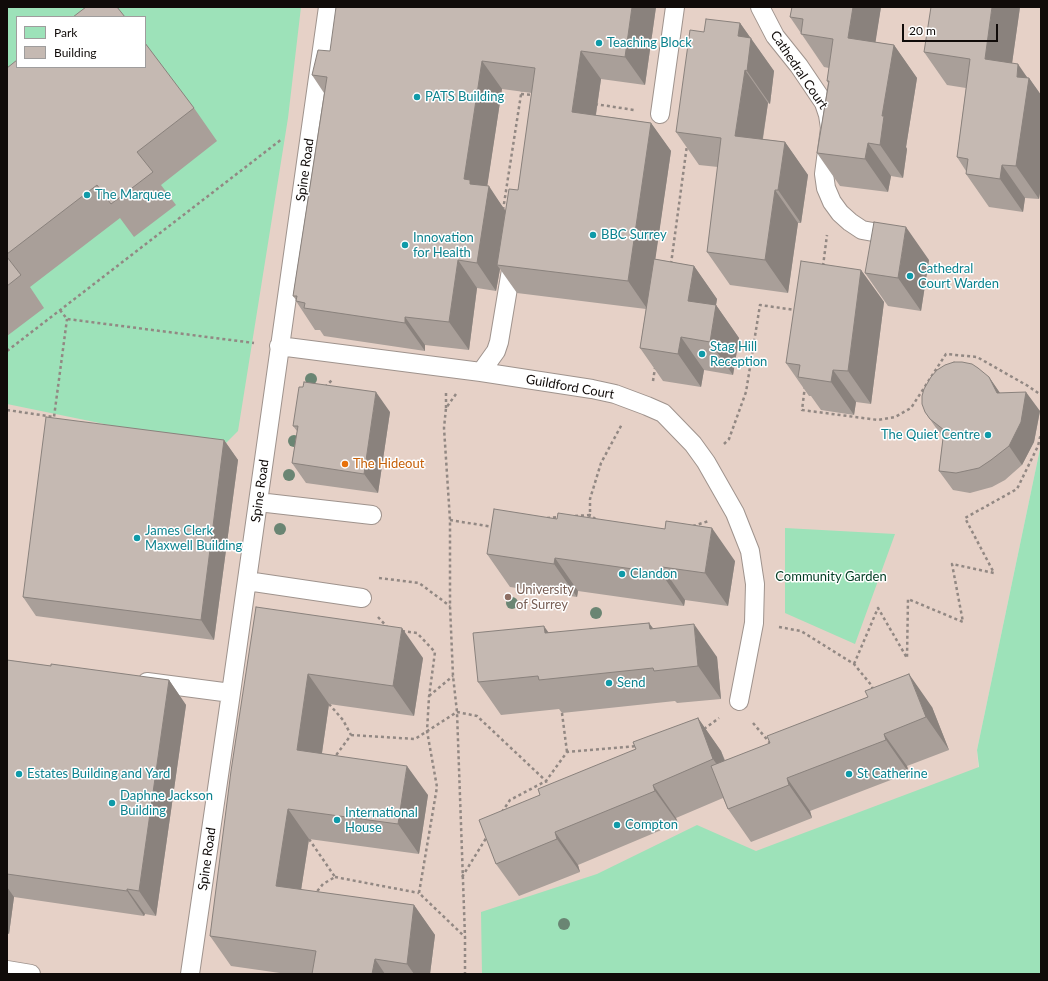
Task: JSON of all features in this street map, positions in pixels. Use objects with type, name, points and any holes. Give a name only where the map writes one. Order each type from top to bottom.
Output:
[{"type":"lane","name":"Spine Road","points":[[190,974],[328,7]]},
{"type":"lane","points":[[660,114],[675,7]]},
{"type":"lane","name":"Cathedral Court","points":[[760,7],[776,36],[799,66],[824,103],[830,128],[824,174],[826,188],[832,202],[840,213],[862,230],[896,236]]},
{"type":"lane","points":[[476,372],[492,358],[499,342],[514,246]]},
{"type":"lane","name":"Guildford Court","points":[[280,346],[592,389],[615,394],[663,413],[693,444],[706,462],[735,513],[750,551],[755,584],[754,623],[739,701]]},
{"type":"lane","points":[[258,502],[372,515]]},
{"type":"lane","points":[[247,581],[362,598]]},
{"type":"lane","points":[[129,679],[231,693]]},
{"type":"lane","points":[[7,970],[30,974]]},
{"type":"path","points":[[503,212],[522,86]]},
{"type":"path","points":[[521,94],[537,96]]},
{"type":"path","points":[[591,103],[660,114]]},
{"type":"path","points":[[7,351],[283,139]]},
{"type":"path","points":[[671,268],[688,139]]},
{"type":"path","points":[[822,268],[832,202]]},
{"type":"path","points":[[706,462],[729,439],[746,392],[760,305],[802,311]]},
{"type":"path","points":[[60,310],[67,319],[259,343]]},
{"type":"path","points":[[7,410],[54,416],[67,319]]},
{"type":"path","points":[[806,380],[802,410],[878,420],[895,417],[911,408],[946,354],[977,357],[1041,395]]},
{"type":"path","points":[[586,521],[590,515],[590,499],[601,463],[623,422],[636,402],[653,383],[656,368]]},
{"type":"path","points":[[465,974],[457,712],[453,676],[450,606],[450,520],[444,428],[446,408],[476,372]]},
{"type":"path","points":[[324,388],[335,377]]},
{"type":"path","points":[[854,664],[878,608],[907,658],[908,599],[963,622],[952,564],[994,573],[965,518],[1017,489],[1038,446],[1041,432]]},
{"type":"path","points":[[689,527],[735,513]]},
{"type":"path","points":[[574,516],[590,515],[601,523]]},
{"type":"path","points":[[542,518],[566,517]]},
{"type":"path","points":[[450,520],[492,528],[499,526]]},
{"type":"path","points":[[362,598],[388,629]]},
{"type":"path","points":[[754,623],[801,631],[854,664],[872,686],[874,692]]},
{"type":"path","points":[[396,630],[417,633],[435,652],[429,697],[427,732],[437,787],[419,893]]},
{"type":"path","points":[[429,697],[453,676]]},
{"type":"path","points":[[701,731],[715,723],[732,703],[739,701],[741,709],[773,746]]},
{"type":"path","points":[[329,704],[343,720],[350,735]]},
{"type":"path","points":[[350,735],[415,739],[457,712],[477,716],[546,780],[547,788]]},
{"type":"path","points":[[502,813],[510,800],[546,780],[568,752],[562,712]]},
{"type":"path","points":[[332,761],[350,735]]},
{"type":"path","points":[[568,752],[643,746]]},
{"type":"path","points":[[462,877],[490,832]]},
{"type":"path","points":[[309,839],[335,877]]},
{"type":"path","points":[[314,895],[323,884],[335,877],[419,893],[465,937]]},
{"type":"shaded area","name":"University of Surrey","points":[[7,7],[1041,7],[1041,444],[977,750],[990,904],[977,974],[7,974]]},
{"type":"green space","points":[[7,7],[301,7],[288,118],[238,431],[221,448],[7,404]]},
{"type":"green space","points":[[1041,444],[1041,974],[482,974],[481,912],[597,874],[697,825],[756,851],[979,767],[977,750]]},
{"type":"green space","name":"Community Garden","points":[[785,528],[895,534],[855,644],[785,613]]},
{"type":"building","points":[[86,7],[117,7],[124,16],[74,16]]},
{"type":"building","points":[[336,7],[632,7],[625,57],[581,51],[572,112],[651,123],[628,281],[497,265],[509,189],[518,190],[535,68],[482,61],[464,179],[470,180],[470,184],[489,186],[477,263],[458,260],[449,322],[405,317],[405,323],[304,308],[305,303],[296,301],[297,296],[293,296],[327,77],[312,75],[318,50],[330,51]]},
{"type":"building","points":[[792,7],[853,7],[848,38],[894,45],[882,116],[884,116],[880,145],[868,143],[865,159],[817,153],[829,81],[827,81],[833,39],[801,34],[803,19],[790,17]]},
{"type":"building","points":[[931,7],[992,7],[985,59],[1018,64],[1017,77],[1029,78],[1016,166],[1002,165],[1000,179],[966,174],[968,159],[957,157],[970,59],[924,52]]},
{"type":"building","points":[[706,19],[740,23],[738,36],[751,38],[747,71],[745,70],[735,136],[785,142],[778,190],[775,190],[765,260],[707,252],[721,138],[676,132],[690,30],[704,32]]},
{"type":"building","name":"The Marquee","points":[[146,44],[194,108],[137,152],[153,172],[111,204],[97,185],[7,254],[7,68],[16,61],[16,68],[146,68]]},
{"type":"building","points":[[874,222],[906,227],[898,278],[865,273]]},
{"type":"building","points":[[7,257],[21,275],[7,286]]},
{"type":"building","points":[[654,259],[694,266],[688,301],[716,305],[710,342],[681,337],[678,354],[640,348]]},
{"type":"building","points":[[801,261],[861,270],[848,371],[833,370],[831,382],[798,377],[800,365],[786,363]]},
{"type":"building","name":"The Quiet Centre","points":[[954,362],[972,364],[978,368],[989,377],[997,393],[1026,392],[1021,422],[1009,446],[979,468],[956,473],[939,471],[944,430],[930,419],[922,404],[924,389],[931,377],[937,370]]},
{"type":"building","name":"The Hideout","points":[[304,382],[376,392],[364,474],[292,463],[298,426],[293,426],[299,387],[303,387]]},
{"type":"building","name":"James Clerk Maxwell Building","points":[[46,417],[224,440],[201,620],[23,597]]},
{"type":"building","points":[[494,509],[557,519],[558,513],[665,529],[666,521],[712,528],[705,573],[662,567],[661,573],[555,558],[554,564],[487,554]]},
{"type":"building","points":[[256,607],[402,628],[393,686],[308,674],[297,750],[407,766],[398,824],[288,809],[276,886],[414,905],[407,964],[375,959],[372,974],[312,974],[316,951],[210,936],[231,771]]},
{"type":"building","points":[[649,623],[650,629],[694,624],[698,666],[654,671],[653,668],[539,680],[538,676],[478,682],[473,633],[544,626],[545,633]]},
{"type":"building","points":[[7,660],[51,666],[51,664],[169,680],[139,891],[127,889],[127,891],[7,874]]},
{"type":"building","points":[[909,674],[926,717],[884,734],[886,740],[787,778],[789,785],[728,809],[711,766],[770,743],[767,736],[868,697],[865,691]]},
{"type":"building","points":[[698,718],[713,759],[653,785],[655,791],[555,832],[557,839],[496,864],[479,820],[540,795],[538,789],[636,749],[633,742]]},
{"type":"place","name":"Teaching Block","points":[[599,43]]},
{"type":"place","name":"PATS Building","points":[[417,97]]},
{"type":"place","name":"The Marquee","points":[[87,195]]},
{"type":"place","name":"BBC Surrey","points":[[593,235]]},
{"type":"place","name":"Innovation for Health","points":[[405,245]]},
{"type":"place","name":"Cathedral Court Warden","points":[[910,276]]},
{"type":"place","name":"Stag Hill Reception","points":[[702,354]]},
{"type":"place","name":"The Quiet Centre","points":[[988,435]]},
{"type":"place","name":"The Hideout","points":[[345,464]]},
{"type":"place","name":"James Clerk Maxwell Building","points":[[137,538]]},
{"type":"place","name":"Clandon","points":[[622,574]]},
{"type":"place","name":"University of Surrey","points":[[508,597]]},
{"type":"place","name":"Send","points":[[609,683]]},
{"type":"place","name":"Estates Building and Yard","points":[[19,774]]},
{"type":"place","name":"St Catherine","points":[[849,774]]},
{"type":"place","name":"Daphne Jackson Building","points":[[112,803]]},
{"type":"place","name":"International House","points":[[337,820]]},
{"type":"place","name":"Compton","points":[[617,825]]}]
